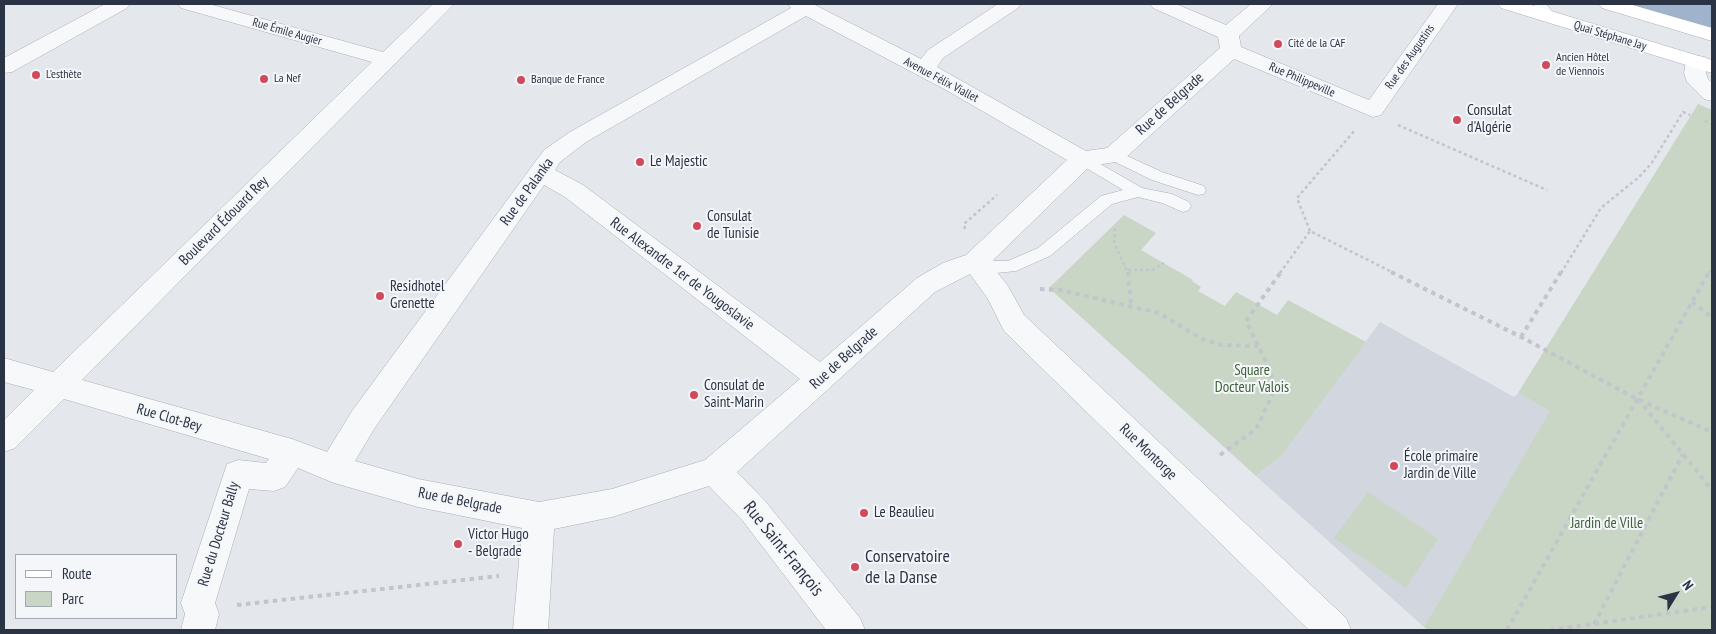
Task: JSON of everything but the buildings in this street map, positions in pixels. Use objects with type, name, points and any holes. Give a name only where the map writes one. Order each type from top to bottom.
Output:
[{"type":"main road","name":"Quai Stéphane Jay","points":[[1508,4],[1545,11],[1705,64]]},
{"type":"main road","points":[[1609,4],[1712,35]]},
{"type":"street","points":[[4,67],[120,4]]},
{"type":"street","name":"Rue Émile Augier","points":[[188,4],[387,60]]},
{"type":"street","name":"Boulevard Édouard Rey","points":[[4,439],[444,4]]},
{"type":"street","points":[[924,70],[936,54],[1011,4]]},
{"type":"street","name":"Rue Philippeville","points":[[1160,4],[1367,116]]},
{"type":"street","name":"Rue de Belgrade","points":[[1114,155],[1229,42],[1263,4]]},
{"type":"street","name":"Rue des Augustins","points":[[1367,116],[1448,4]]},
{"type":"street","name":"Avenue Félix Viallet","points":[[802,6],[924,70],[1083,159]]},
{"type":"street","name":"Rue de Palanka","points":[[334,469],[363,420],[542,173],[552,156],[578,137],[802,6]]},
{"type":"street","points":[[1705,64],[1695,73],[1698,82],[1712,94]]},
{"type":"street","points":[[1083,159],[1114,155]]},
{"type":"street","name":"Rue de Belgrade","points":[[334,469],[418,493],[539,517],[612,502],[715,471],[926,284],[952,270],[975,262],[1083,159]]},
{"type":"street","name":"Rue Alexandre 1er de Yougoslavie","points":[[542,173],[574,191],[820,378]]},
{"type":"street","name":"Rue Montorge","points":[[975,262],[998,293],[1014,323],[1334,630]]},
{"type":"street","name":"Rue Clot-Bey","points":[[4,370],[59,384],[123,405],[292,452],[334,469]]},
{"type":"street","name":"Rue du Docteur Bally","points":[[200,622],[198,603],[238,474],[274,477],[292,452]]},
{"type":"street","name":"Rue Saint-François","points":[[715,471],[754,511],[848,630]]},
{"type":"street","points":[[530,630],[539,517]]},
{"type":"lane","points":[[1114,155],[1157,176],[1198,190]]},
{"type":"lane","points":[[1083,159],[1138,192],[1166,198],[1183,206]]},
{"type":"lane","points":[[975,262],[996,267],[1010,267],[1036,256],[1044,252],[1107,200],[1138,192]]},
{"type":"path","points":[[1521,337],[1601,208],[1639,177],[1651,164],[1683,112],[1712,124]]},
{"type":"path","points":[[1547,190],[1384,119],[1367,116],[1297,198],[1310,231],[1521,337],[1637,399],[1712,432]]},
{"type":"path","points":[[1116,227],[1114,243],[1128,270],[1131,305]]},
{"type":"path","points":[[1220,455],[1256,429],[1272,396],[1271,372],[1246,320],[1310,231]]},
{"type":"path","points":[[1128,270],[1152,270],[1164,263]]},
{"type":"path","points":[[1507,630],[1712,267]]},
{"type":"path","points":[[1040,289],[1060,290],[1159,313],[1202,339],[1221,346],[1258,346]]},
{"type":"path","points":[[1692,302],[1712,317]]},
{"type":"path","points":[[1637,399],[1712,490]]},
{"type":"path","points":[[1594,624],[1683,454]]},
{"type":"path","points":[[200,622],[229,606],[508,575]]},
{"type":"path","points":[[1550,630],[1712,607]]},
{"type":"shaded area","name":"École primaire Jardin de Ville","points":[[1380,322],[1514,397],[1518,393],[1551,411],[1424,627],[1256,476],[1282,455]]},
{"type":"green space","name":"Jardin de Ville","points":[[1698,104],[1712,110],[1712,630],[1428,630],[1424,627],[1550,411],[1518,393]]},
{"type":"green space","name":"Square Docteur Valois","points":[[1124,215],[1156,233],[1141,250],[1193,280],[1201,287],[1198,291],[1225,306],[1236,292],[1277,315],[1288,300],[1366,342],[1282,455],[1256,476],[1049,288]]},
{"type":"green space","points":[[1368,492],[1438,539],[1406,588],[1334,538]]},
{"type":"water","points":[[1626,4],[1712,4],[1712,29]]},
{"type":"place","name":"Cité de la CAF","points":[[1278,44]]},
{"type":"place","name":"Ancien Hôtel de Viennois","points":[[1546,65]]},
{"type":"place","name":"L'esthète","points":[[36,75]]},
{"type":"place","name":"La Nef","points":[[264,79]]},
{"type":"place","name":"Banque de France","points":[[521,80]]},
{"type":"place","name":"Consulat d'Algérie","points":[[1457,120]]},
{"type":"place","name":"Le Majestic","points":[[640,162]]},
{"type":"place","name":"Consulat de Tunisie","points":[[697,226]]},
{"type":"place","name":"Residhotel Grenette","points":[[380,296]]},
{"type":"place","name":"Consulat de Saint-Marin","points":[[694,395]]},
{"type":"place","name":"École primaire Jardin de Ville","points":[[1394,466]]},
{"type":"place","name":"Le Beaulieu","points":[[864,513]]},
{"type":"place","name":"Victor Hugo - Belgrade","points":[[458,544]]},
{"type":"place","name":"Conservatoire de la Danse","points":[[855,567]]}]
